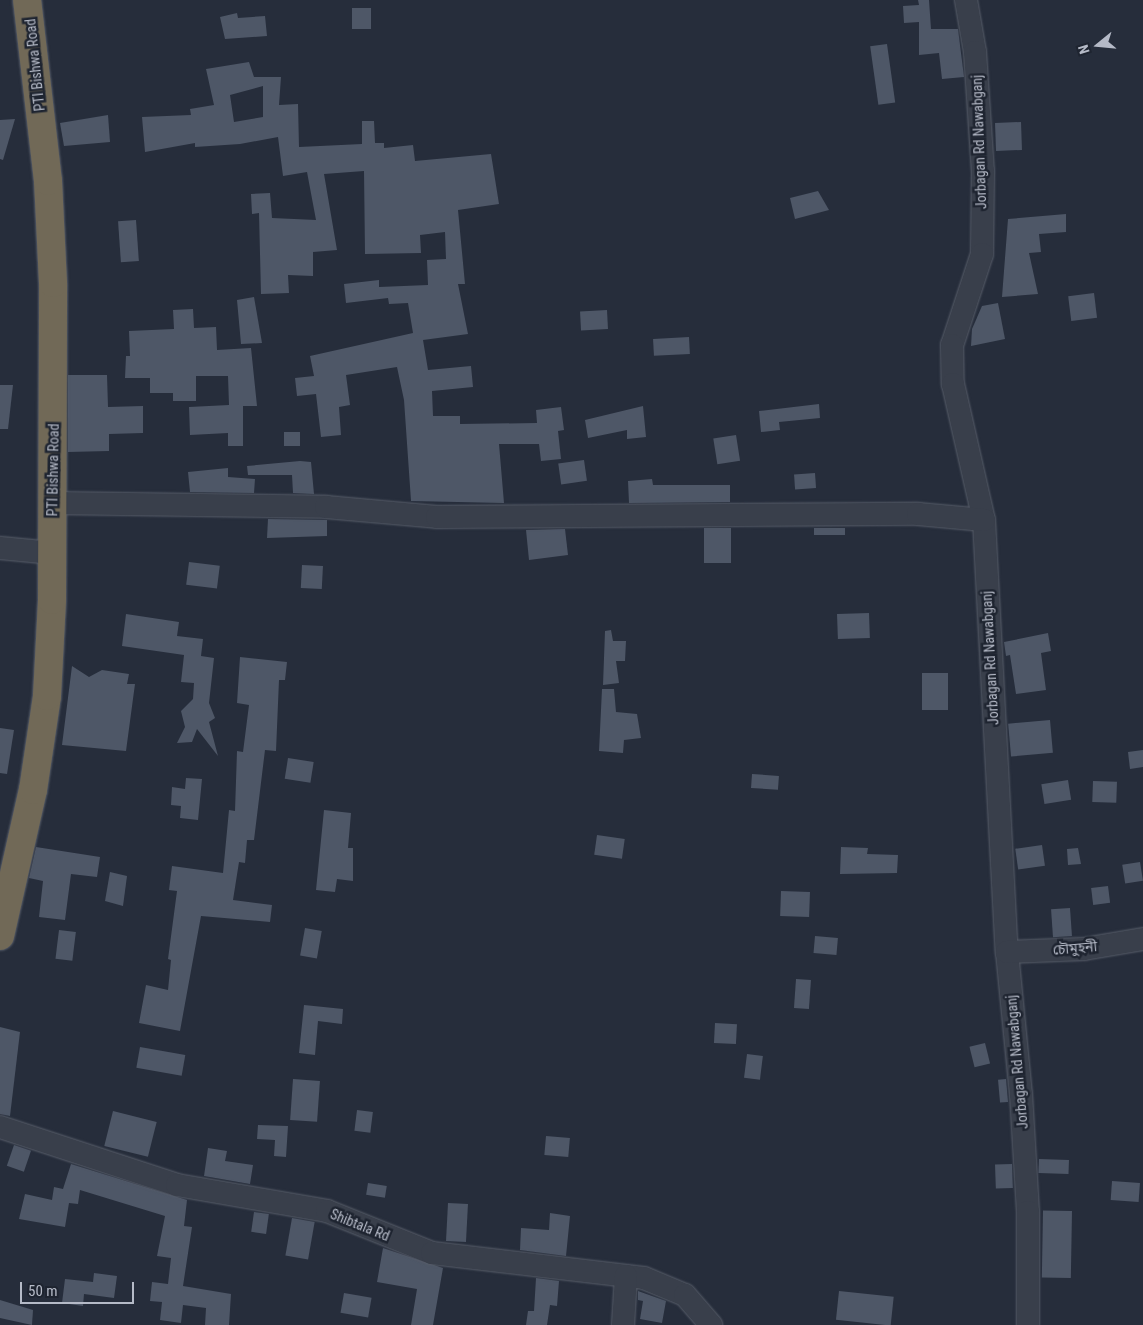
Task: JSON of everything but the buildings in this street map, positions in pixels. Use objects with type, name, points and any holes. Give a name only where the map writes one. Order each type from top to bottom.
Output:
[{"type":"highway","name":"PTI Bishwa Road","points":[[0,936],[33,790],[47,696],[52,553],[52,274],[48,181],[25,7]]},
{"type":"street","name":"Jorbagan Rd Nawabganj","points":[[966,0],[975,52],[982,161],[982,254],[952,345],[953,374],[984,520],[1007,952],[1021,1094],[1028,1212],[1028,1325]]},
{"type":"street","points":[[52,503],[326,507],[437,517],[908,514],[984,520]]},
{"type":"street","points":[[0,548],[52,553]]},
{"type":"street","name":"চৌমুহনী","points":[[1007,952],[1084,949],[1143,939]]},
{"type":"street","name":"Shibtala Rd","points":[[0,1127],[177,1185],[328,1211],[432,1253],[644,1278],[685,1294],[711,1325]]},
{"type":"street","points":[[623,1325],[626,1276]]}]
